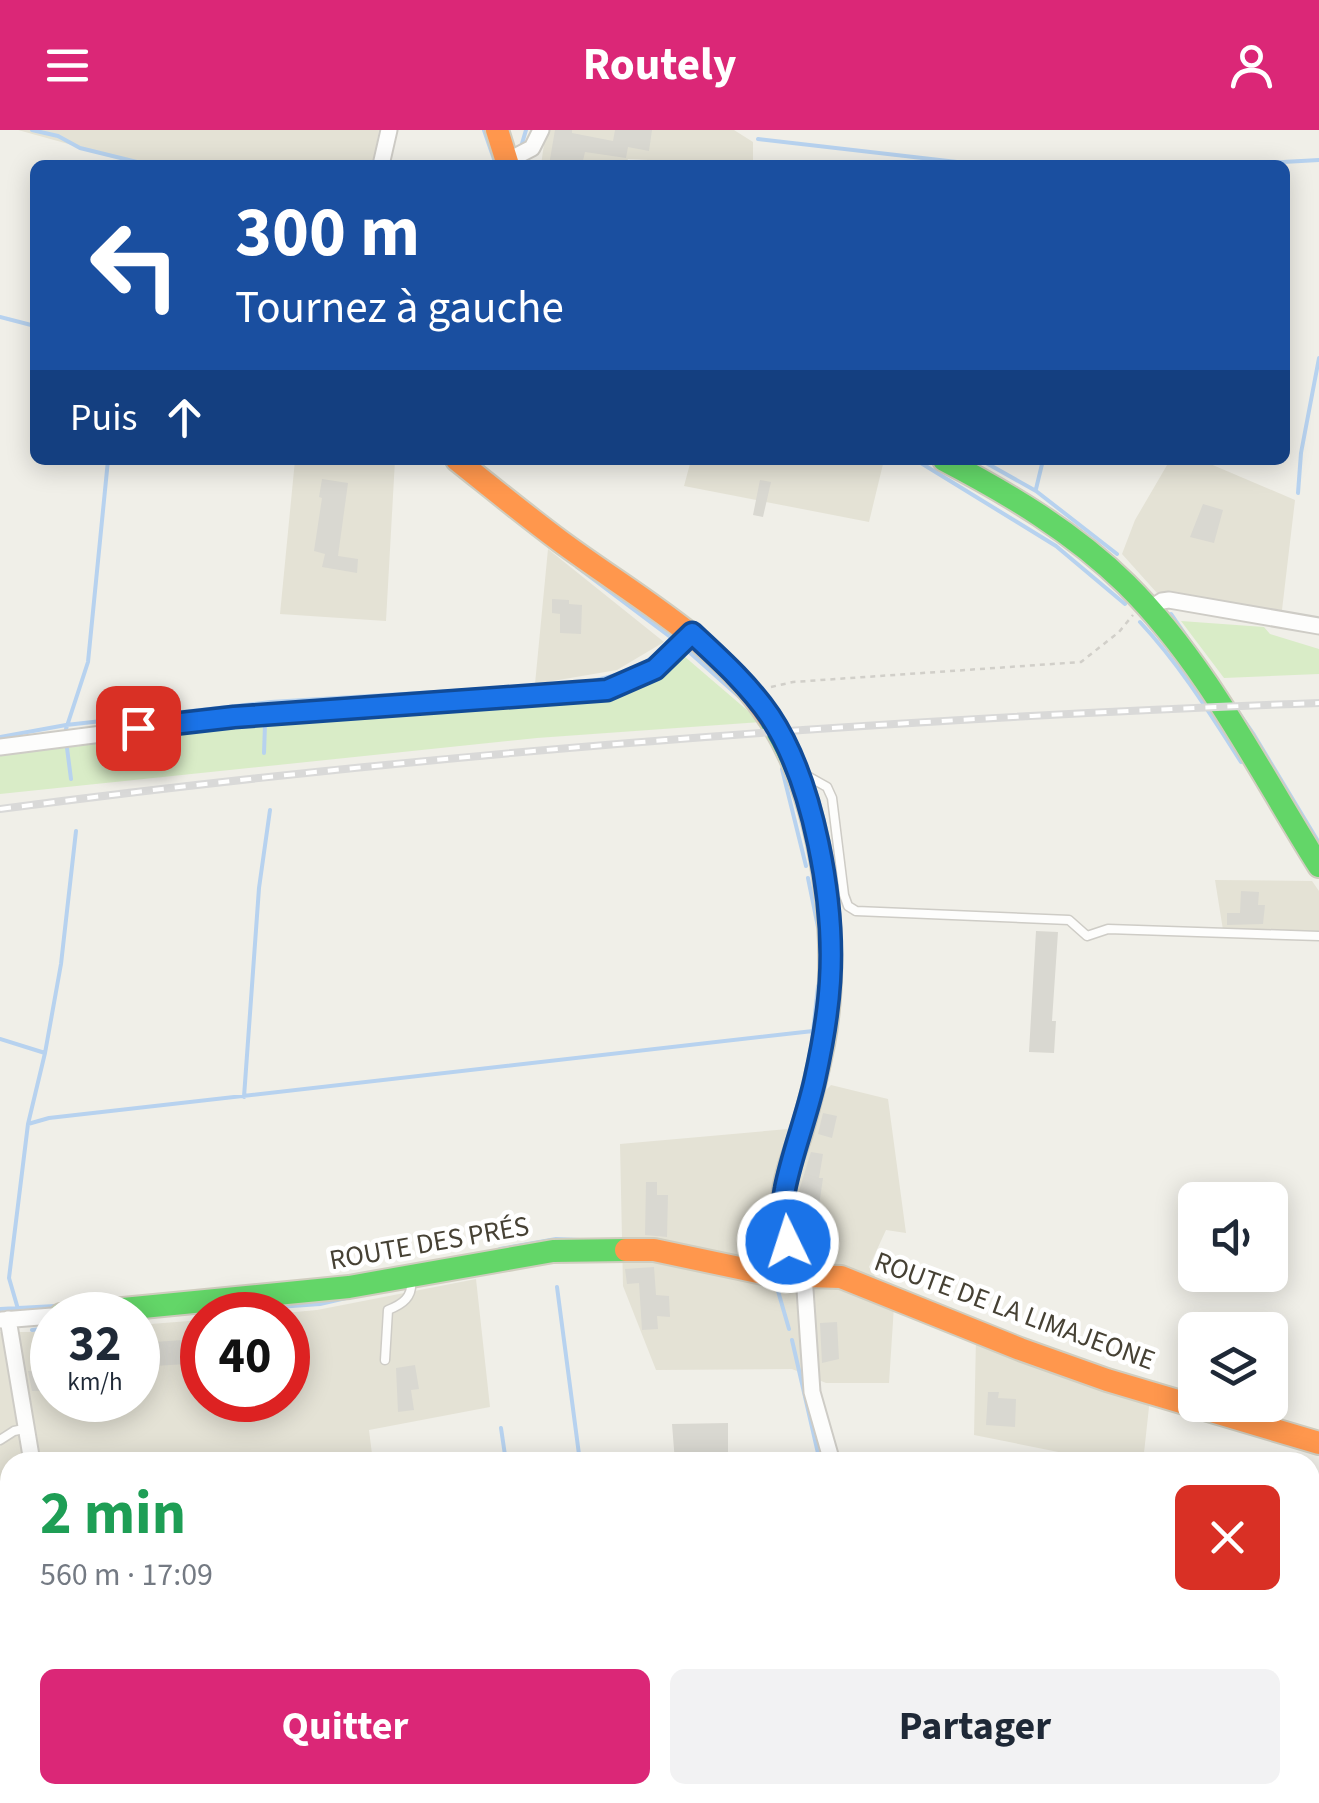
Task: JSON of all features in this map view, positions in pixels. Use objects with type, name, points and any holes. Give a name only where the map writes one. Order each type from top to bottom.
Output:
[{"type":"street","points":[[382,160],[389,130]]},
{"type":"street","points":[[496,130],[507,160]]},
{"type":"street","points":[[513,160],[532,148],[541,130]]},
{"type":"street","points":[[463,465],[560,541],[692,633],[753,694],[786,743],[813,827],[829,921],[830,978],[824,1038],[812,1096],[784,1190],[783,1215],[797,1275],[812,1392],[829,1452]]},
{"type":"street","points":[[953,465],[1058,529],[1147,606],[1182,649],[1232,723],[1319,866]]},
{"type":"street","points":[[1147,606],[1169,600],[1319,626]]},
{"type":"street","points":[[0,747],[234,717],[607,690],[655,669],[692,633]]},
{"type":"street","name":"ROUTE DES PRÉS","points":[[160,1305],[349,1287],[553,1251],[654,1250],[772,1275],[797,1275]]},
{"type":"street","name":"ROUTE DE LA LIMAJEONE","points":[[797,1275],[841,1277],[1108,1380],[1319,1443]]},
{"type":"street","points":[[30,1318],[4,1320],[31,1452]]},
{"type":"lane","points":[[796,770],[827,787],[832,798],[844,896],[848,906],[856,911],[1069,920],[1087,936],[1108,929],[1319,936]]},
{"type":"lane","points":[[385,1360],[388,1310],[404,1304],[412,1288],[410,1275]]},
{"type":"lane","points":[[0,1440],[28,1428]]},
{"type":"path","points":[[753,694],[794,682],[1081,662],[1147,606]]},
{"type":"shaded area","points":[[18,130],[379,130],[374,160],[126,160]]},
{"type":"shaded area","points":[[546,130],[734,130],[753,142],[753,160],[542,160]]},
{"type":"shaded area","points":[[295,465],[395,465],[386,621],[280,614]]},
{"type":"shaded area","points":[[690,465],[883,465],[869,522],[684,486]]},
{"type":"shaded area","points":[[1167,465],[1213,465],[1295,500],[1282,610],[1157,593],[1122,554],[1135,520]]},
{"type":"shaded area","points":[[548,549],[664,642],[617,670],[535,684]]},
{"type":"shaded area","points":[[1215,880],[1312,881],[1319,891],[1319,931],[1223,930]]},
{"type":"shaded area","points":[[831,1085],[888,1099],[906,1233],[886,1230],[869,1267],[894,1306],[889,1383],[826,1383],[792,1369],[656,1370],[623,1286],[620,1144],[788,1129]]},
{"type":"shaded area","points":[[476,1279],[490,1407],[369,1430],[372,1452],[0,1452],[0,1332],[30,1332],[30,1422],[160,1422],[160,1323],[180,1322],[180,1422],[310,1422],[310,1311]]},
{"type":"shaded area","points":[[976,1337],[1150,1398],[1144,1452],[1058,1452],[974,1435]]},
{"type":"green space","points":[[1181,621],[1264,627],[1270,634],[1319,649],[1319,674],[1224,678]]},
{"type":"green space","points":[[684,656],[761,722],[537,738],[0,794],[0,751],[182,727],[524,701],[660,672]]},
{"type":"building","points":[[555,130],[572,130],[613,141],[615,130],[652,130],[649,151],[628,147],[626,158],[585,152],[583,160],[550,160]]},
{"type":"building","points":[[322,479],[348,483],[338,556],[358,559],[357,573],[322,567],[325,554],[314,551]]},
{"type":"building","points":[[760,480],[771,482],[763,517],[753,515]]},
{"type":"building","points":[[1203,504],[1223,510],[1214,543],[1190,537]]},
{"type":"building","points":[[552,599],[582,605],[581,634],[560,633],[560,614],[552,613]]},
{"type":"building","points":[[1241,891],[1259,892],[1258,905],[1265,905],[1263,924],[1227,925],[1227,913],[1240,913]]},
{"type":"building","points":[[1036,931],[1058,932],[1052,1021],[1056,1021],[1054,1053],[1029,1052]]},
{"type":"building","points":[[823,1113],[837,1116],[832,1138],[818,1134]]},
{"type":"building","points":[[811,1152],[823,1154],[819,1178],[823,1178],[818,1213],[813,1212],[810,1226],[799,1223],[798,1214],[799,1191]]},
{"type":"building","points":[[646,1182],[657,1182],[657,1195],[668,1195],[667,1237],[645,1235]]},
{"type":"building","points":[[654,1267],[656,1295],[669,1296],[670,1317],[657,1316],[658,1329],[642,1330],[639,1283],[627,1284],[625,1269]]},
{"type":"building","points":[[837,1322],[839,1359],[822,1363],[820,1323]]},
{"type":"building","points":[[180,1340],[180,1364],[160,1366],[160,1342]]},
{"type":"building","points":[[415,1365],[419,1389],[411,1390],[414,1410],[398,1412],[396,1368]]},
{"type":"building","points":[[988,1392],[999,1392],[998,1398],[1016,1399],[1015,1427],[986,1425]]},
{"type":"building","points":[[728,1423],[728,1452],[674,1452],[672,1424]]},
{"type":"waterway","points":[[32,130],[129,160]]},
{"type":"waterway","points":[[484,130],[494,160]]},
{"type":"waterway","points":[[521,147],[526,130]]},
{"type":"waterway","points":[[758,139],[940,160]]},
{"type":"waterway","points":[[1290,162],[1319,160]]},
{"type":"waterway","points":[[0,317],[30,325]]},
{"type":"waterway","points":[[1298,493],[1301,453],[1319,358]]},
{"type":"waterway","points":[[66,729],[88,662],[108,465]]},
{"type":"waterway","points":[[924,465],[1056,546],[1125,604]]},
{"type":"waterway","points":[[990,465],[1036,491],[1117,554]]},
{"type":"waterway","points":[[1036,489],[1042,465]]},
{"type":"waterway","points":[[577,567],[673,639]]},
{"type":"waterway","points":[[1171,614],[1254,735],[1319,843]]},
{"type":"waterway","points":[[1140,622],[1181,672],[1241,762]]},
{"type":"waterway","points":[[0,737],[66,725],[271,702],[584,683],[643,664],[672,637]]},
{"type":"waterway","points":[[688,651],[744,701]]},
{"type":"waterway","points":[[264,753],[265,725]]},
{"type":"waterway","points":[[67,748],[71,779]]},
{"type":"waterway","points":[[782,769],[806,866]]},
{"type":"waterway","points":[[244,1097],[259,888],[270,810]]},
{"type":"waterway","points":[[45,1053],[61,964],[76,831]]},
{"type":"waterway","points":[[808,878],[818,927]]},
{"type":"waterway","points":[[812,1041],[818,986]]},
{"type":"waterway","points":[[28,1124],[49,1118],[813,1031]]},
{"type":"waterway","points":[[0,1039],[45,1053],[28,1124],[9,1278],[18,1309]]},
{"type":"waterway","points":[[768,1214],[779,1166]]},
{"type":"waterway","points":[[768,1224],[773,1264]]},
{"type":"waterway","points":[[500,1249],[556,1239],[580,1240]]},
{"type":"waterway","points":[[763,1284],[778,1289]]},
{"type":"waterway","points":[[557,1287],[579,1452]]},
{"type":"waterway","points":[[778,1291],[789,1329]]},
{"type":"waterway","points":[[310,1305],[346,1298]]},
{"type":"waterway","points":[[0,1309],[30,1307]]},
{"type":"waterway","points":[[792,1340],[818,1452]]},
{"type":"waterway","points":[[501,1428],[505,1452]]},
{"type":"railway","points":[[0,809],[329,771],[658,741],[989,718],[1319,703]]},
{"type":"traffic: fast","points":[[953,465],[1062,531],[1106,565],[1155,615],[1207,683],[1319,866]]},
{"type":"traffic: fast","points":[[769,718],[803,791],[824,876],[829,920],[830,964],[823,1044],[784,1191],[783,1223],[790,1275]]},
{"type":"traffic: fast","points":[[160,1305],[349,1287],[553,1251],[626,1250]]},
{"type":"traffic: slow","points":[[497,130],[506,160]]},
{"type":"traffic: slow","points":[[463,465],[700,642],[748,690],[769,718]]},
{"type":"traffic: slow","points":[[626,1250],[654,1250],[772,1275],[841,1277],[1107,1380],[1319,1443]]},
{"type":"route","points":[[138,728],[234,717],[607,690],[655,669],[692,633],[753,694],[786,743],[813,827],[829,921],[830,978],[824,1038],[812,1096],[784,1190],[788,1242]]}]
